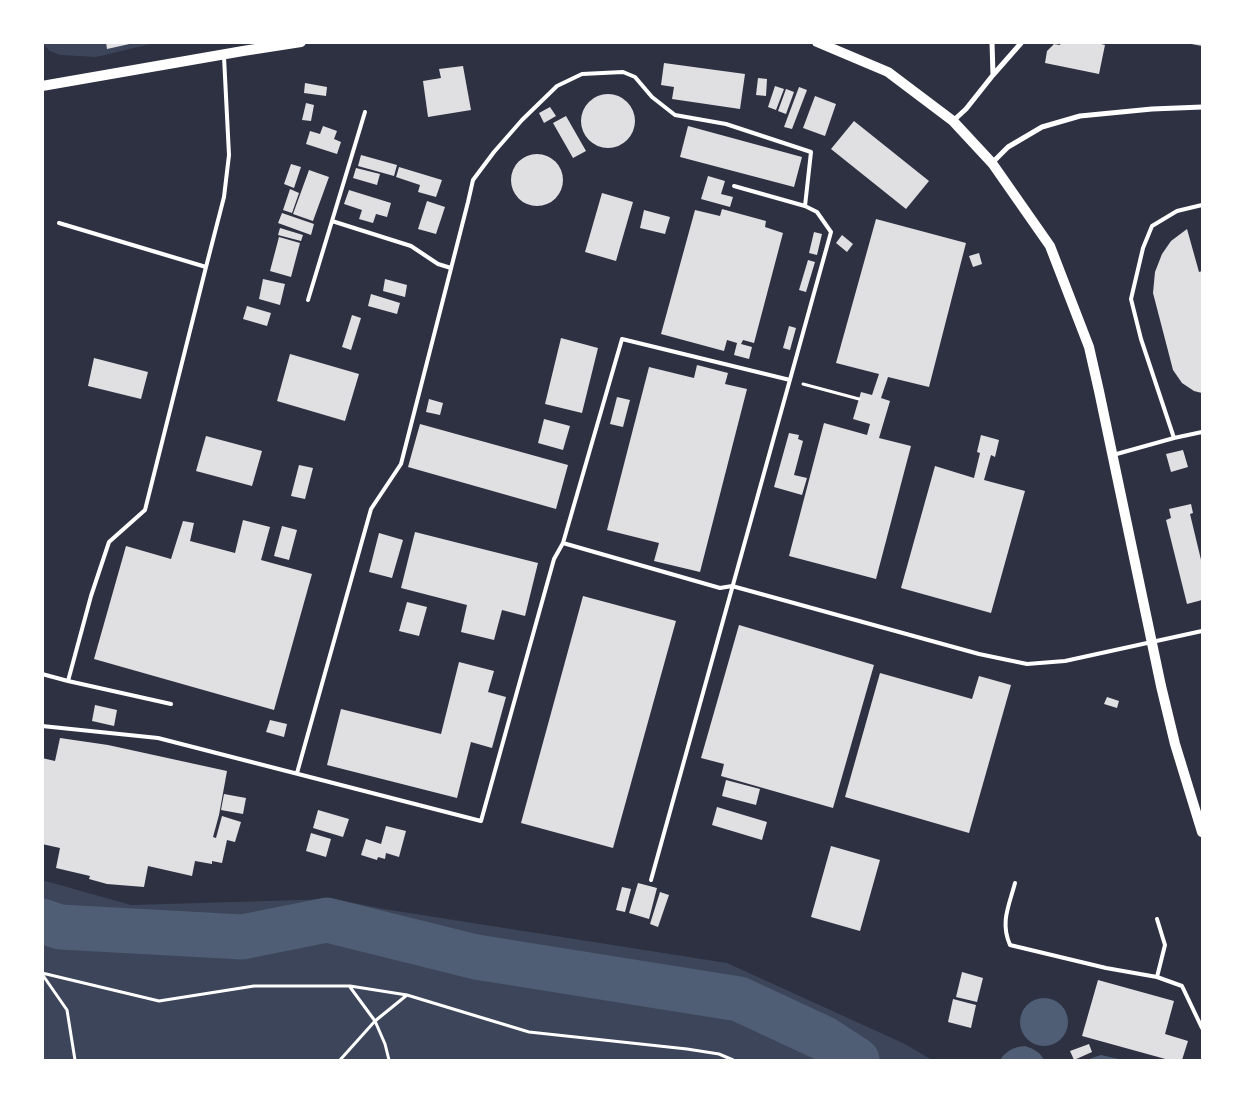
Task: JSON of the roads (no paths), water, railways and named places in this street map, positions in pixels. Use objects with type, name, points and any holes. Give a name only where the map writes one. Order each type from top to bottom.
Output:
[{"type":"main road","points":[[42,86],[301,42]]},
{"type":"main road","points":[[817,42],[888,72],[954,121],[992,163],[1050,246],[1089,347],[1175,744],[1202,832]]},
{"type":"street","points":[[992,42],[993,75]]},
{"type":"street","points":[[954,121],[1022,42]]},
{"type":"street","points":[[992,163],[1008,147],[1042,127],[1080,116],[1152,109],[1202,108]]},
{"type":"lane","points":[[68,681],[91,596],[109,542],[145,510],[224,197],[229,155],[224,54]]},
{"type":"lane","points":[[297,773],[372,509],[401,464],[473,180],[522,120],[557,86],[582,74],[623,72],[635,77],[652,97],[675,115],[726,124],[811,152],[805,206]]},
{"type":"lane","points":[[308,300],[365,112]]},
{"type":"lane","points":[[651,880],[831,232],[818,212],[805,206],[734,186]]},
{"type":"lane","points":[[1174,438],[1141,339],[1131,299],[1143,248],[1152,226],[1177,211],[1202,205]]},
{"type":"lane","points":[[332,221],[410,246],[438,264],[451,268]]},
{"type":"lane","points":[[59,223],[206,267]]},
{"type":"lane","points":[[42,726],[158,738],[481,821],[554,559],[563,543],[622,339],[790,380]]},
{"type":"lane","points":[[1113,455],[1202,432]]},
{"type":"lane","points":[[563,543],[720,588],[732,586],[979,654],[1027,664],[1065,661],[1202,631]]},
{"type":"lane","points":[[42,674],[171,704]]},
{"type":"lane","points":[[1015,883],[1005,922],[1006,937],[1010,945],[1106,968],[1157,977],[1182,986],[1202,1028]]},
{"type":"lane","points":[[1157,919],[1165,945],[1157,977]]},
{"type":"waterway","points":[[42,921],[60,927],[242,937],[327,920],[476,957],[739,999],[825,1039],[857,1060]]}]
